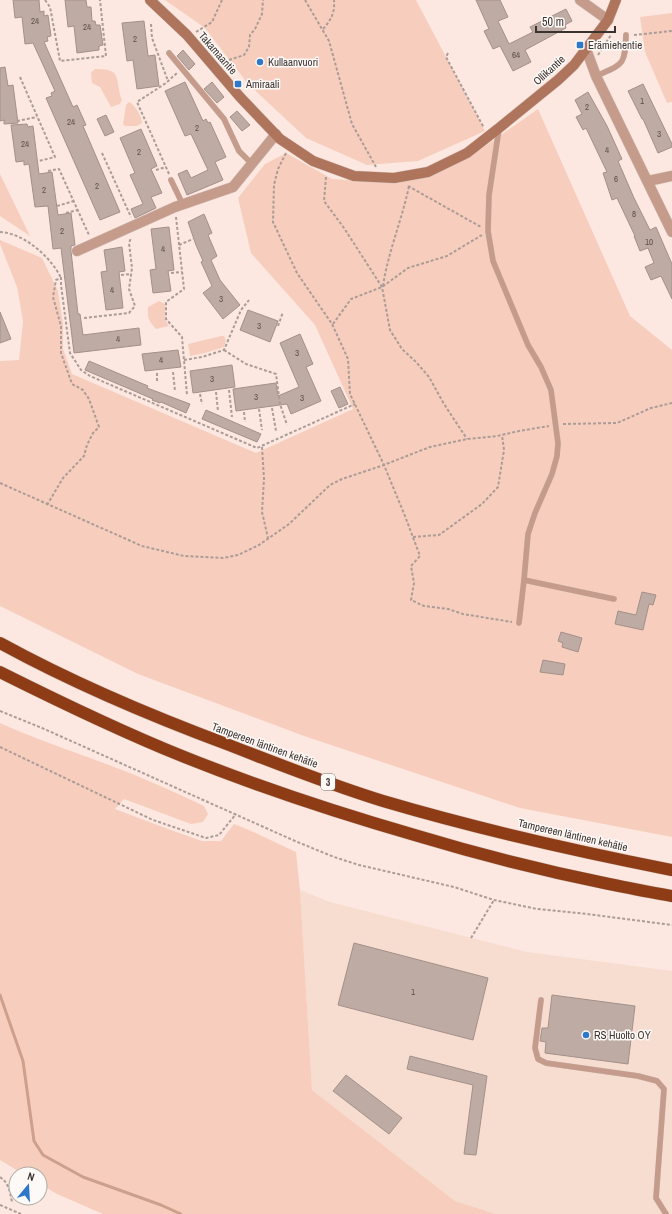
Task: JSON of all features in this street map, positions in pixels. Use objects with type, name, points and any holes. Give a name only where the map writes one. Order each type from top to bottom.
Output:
[{"type":"highway","name":"Tampereen läntinen kehätie","points":[[0,644],[68,678],[184,729],[297,771],[382,800],[492,830],[592,854],[672,870]]},
{"type":"highway","name":"3","points":[[0,672],[59,702],[128,733],[182,756],[288,796],[464,850],[562,874],[672,896]]},
{"type":"street","name":"Takamaantie","points":[[150,0],[187,35],[240,96],[276,134],[313,161],[354,176],[394,178],[428,172],[467,154],[499,128]]},
{"type":"street","points":[[580,0],[608,20]]},
{"type":"street","name":"Ollikantie","points":[[499,128],[558,80],[586,49],[608,20],[616,0]]},
{"type":"street","points":[[586,49],[596,76],[672,232]]},
{"type":"street","points":[[77,250],[179,206],[215,192],[233,187],[276,134]]},
{"type":"street","points":[[648,181],[672,176]]},
{"type":"lane","points":[[596,76],[620,64],[625,55],[626,35]]},
{"type":"lane","points":[[169,53],[181,70],[224,119],[238,151],[252,164]]},
{"type":"lane","points":[[499,128],[489,195],[488,231],[493,261],[528,345],[551,390],[558,443],[557,456],[552,474],[535,513],[528,534],[518,623]]},
{"type":"lane","points":[[172,180],[179,206]]},
{"type":"lane","points":[[524,580],[614,599]]},
{"type":"lane","points":[[541,1000],[535,1048],[538,1059],[546,1063],[638,1076],[657,1081],[664,1089],[656,1198],[666,1214]]},
{"type":"path","points":[[45,0],[50,7],[60,61],[106,56],[100,0]]},
{"type":"path","points":[[193,34],[212,22],[222,0]]},
{"type":"path","points":[[223,67],[230,60],[244,55],[249,47],[250,35],[255,29],[262,14],[263,0]]},
{"type":"path","points":[[305,0],[329,41],[352,124],[380,173],[394,178],[488,231],[447,256],[408,268],[382,286],[351,299],[332,324]]},
{"type":"path","points":[[323,30],[330,21],[334,10],[334,0]]},
{"type":"path","points":[[150,24],[152,38],[168,81]]},
{"type":"path","points":[[626,35],[639,36],[672,31]]},
{"type":"path","points":[[448,53],[446,57],[485,131]]},
{"type":"path","points":[[172,180],[137,102],[168,81],[181,70]]},
{"type":"path","points":[[20,77],[55,157],[39,161]]},
{"type":"path","points":[[17,121],[37,117]]},
{"type":"path","points":[[290,145],[278,169],[274,185],[273,222],[297,273],[332,324],[348,359],[350,394],[384,465],[420,556],[411,566],[414,583],[411,600],[424,606],[448,609],[463,614],[518,623]]},
{"type":"path","points":[[84,318],[128,313],[135,306],[129,289],[132,268],[129,243],[134,225],[102,153]]},
{"type":"path","points":[[327,166],[324,201],[344,228],[382,286],[390,330],[402,350],[416,362],[429,377],[444,404],[467,439]]},
{"type":"path","points":[[156,170],[166,167]]},
{"type":"path","points":[[48,171],[59,169],[93,244]]},
{"type":"path","points":[[382,286],[389,256],[404,208],[408,186]]},
{"type":"path","points":[[57,206],[74,201]]},
{"type":"path","points":[[179,206],[179,245],[184,289],[166,302],[166,319],[182,337],[187,396]]},
{"type":"path","points":[[66,212],[78,210]]},
{"type":"path","points":[[0,232],[7,233],[30,244],[46,256],[61,277],[70,353],[81,370],[90,376],[257,448],[355,404]]},
{"type":"path","points":[[179,245],[193,239]]},
{"type":"path","points":[[171,273],[182,272]]},
{"type":"path","points":[[121,275],[131,274]]},
{"type":"path","points":[[46,505],[63,478],[84,456],[87,445],[98,427],[90,399],[83,390],[72,384],[61,353],[61,326],[53,297],[56,280],[61,277]]},
{"type":"path","points":[[184,360],[202,357],[224,350],[241,310],[249,300]]},
{"type":"path","points":[[278,326],[283,312]]},
{"type":"path","points":[[224,350],[246,364],[276,374],[280,404],[287,425]]},
{"type":"path","points":[[173,372],[175,390]]},
{"type":"path","points":[[157,373],[157,383]]},
{"type":"path","points":[[229,390],[232,417]]},
{"type":"path","points":[[216,392],[218,411]]},
{"type":"path","points":[[200,394],[202,404]]},
{"type":"path","points":[[0,483],[46,505],[142,546],[184,556],[223,558],[248,551],[289,524],[330,485],[342,479],[430,447],[467,439],[502,435],[519,430],[555,425],[577,423],[617,423],[651,408],[672,403]]},
{"type":"path","points":[[272,408],[276,431]]},
{"type":"path","points":[[259,409],[262,430]]},
{"type":"path","points":[[244,412],[245,422]]},
{"type":"path","points":[[413,537],[439,535],[482,504],[498,487],[502,470],[504,450],[502,435]]},
{"type":"path","points":[[262,446],[264,479],[262,512],[268,538]]},
{"type":"path","points":[[0,711],[42,728],[334,857],[454,887],[494,900],[537,909],[672,925]]},
{"type":"path","points":[[0,748],[153,820],[206,838],[219,835],[236,814]]},
{"type":"path","points":[[471,938],[494,900]]},
{"type":"path","points":[[0,1177],[8,1186]]},
{"type":"path","points":[[0,1205],[21,1214]]},
{"type":"shaded area","points":[[165,0],[416,0],[485,131],[418,161],[367,165],[306,138],[248,84],[205,28]]},
{"type":"shaded area","points":[[672,13],[672,102],[667,103],[645,52],[640,17]]},
{"type":"shaded area","points":[[95,69],[104,69],[114,73],[122,100],[120,104],[111,107],[100,87],[92,83],[91,73]]},
{"type":"shaded area","points":[[129,102],[141,117],[142,123],[137,126],[125,126],[123,124],[126,105]]},
{"type":"shaded area","points":[[538,109],[630,316],[672,350],[672,837],[520,808],[304,736],[138,674],[0,606],[0,361],[19,360],[23,321],[17,287],[0,244],[0,240],[42,258],[58,291],[63,324],[63,349],[72,374],[256,453],[353,409],[315,325],[251,253],[238,198],[265,164],[286,153],[332,179],[396,183],[432,176],[468,158]]},
{"type":"shaded area","points":[[0,174],[30,236],[0,216]]},
{"type":"shaded area","points":[[159,301],[165,304],[165,320],[169,326],[156,329],[149,319],[148,307]]},
{"type":"shaded area","points":[[224,336],[226,340],[224,347],[190,356],[188,344]]},
{"type":"shaded area","points":[[0,723],[157,784],[204,806],[208,814],[203,822],[191,824],[124,799],[115,809],[202,841],[221,841],[234,824],[296,852],[300,890],[312,1090],[455,1201],[496,1214],[103,1214],[48,1189],[48,1166],[10,1166],[0,1160]]},
{"type":"shaded area","points":[[300,890],[330,902],[527,952],[672,971],[672,1214],[496,1214],[455,1201],[312,1090]]},
{"type":"building","points":[[13,0],[39,0],[40,12],[44,11],[44,16],[48,15],[51,36],[47,37],[48,41],[44,42],[73,107],[77,105],[86,125],[83,126],[120,212],[100,220],[46,98],[52,96],[51,93],[55,91],[33,43],[25,44],[22,17],[15,18]]},
{"type":"building","points":[[65,0],[86,0],[87,7],[91,7],[92,21],[95,21],[96,25],[100,25],[103,45],[99,46],[99,50],[77,53],[74,26],[68,27]]},
{"type":"building","points":[[476,0],[500,0],[508,17],[498,21],[509,44],[533,32],[530,27],[566,9],[572,21],[565,25],[566,28],[525,50],[531,62],[513,71],[500,46],[493,49],[484,31],[489,29]]},
{"type":"building","points":[[144,21],[148,56],[155,55],[159,86],[137,89],[133,60],[127,61],[122,23]]},
{"type":"building","points":[[183,50],[195,64],[189,70],[177,56]]},
{"type":"building","points":[[5,67],[8,86],[13,85],[18,123],[4,124],[4,120],[0,121],[0,68]]},
{"type":"building","points":[[185,82],[203,121],[206,119],[208,123],[210,122],[226,157],[215,162],[223,180],[187,195],[178,174],[187,170],[191,178],[208,170],[191,134],[185,136],[165,91]]},
{"type":"building","points":[[212,82],[224,97],[217,103],[204,89]]},
{"type":"building","points":[[643,84],[672,144],[672,147],[658,153],[643,119],[628,91]]},
{"type":"building","points":[[588,92],[607,126],[622,159],[618,161],[634,198],[650,230],[656,227],[672,264],[672,299],[661,276],[651,280],[645,267],[654,263],[648,248],[640,251],[635,236],[617,198],[612,200],[603,173],[607,172],[586,128],[583,130],[576,117],[582,114],[575,100]]},
{"type":"building","points":[[237,111],[250,125],[242,131],[230,117]]},
{"type":"building","points":[[106,115],[114,132],[105,136],[97,119]]},
{"type":"building","points":[[27,124],[28,127],[33,126],[39,174],[52,172],[58,215],[71,213],[75,245],[71,246],[71,251],[78,314],[80,314],[83,335],[139,328],[141,345],[74,353],[61,248],[53,249],[48,206],[35,207],[29,164],[24,165],[24,161],[16,162],[11,125]]},
{"type":"building","points":[[141,129],[157,166],[151,169],[162,193],[151,197],[156,208],[135,218],[131,209],[143,204],[130,175],[135,173],[120,138]]},
{"type":"building","points":[[204,214],[212,233],[208,235],[217,256],[211,260],[220,280],[240,305],[223,319],[203,293],[212,286],[201,262],[203,261],[188,222]]},
{"type":"building","points":[[169,227],[174,270],[168,271],[171,291],[153,293],[150,270],[156,269],[151,229]]},
{"type":"building","points":[[122,247],[125,271],[119,272],[123,308],[106,310],[101,272],[107,271],[104,250]]},
{"type":"building","points":[[248,310],[278,321],[270,342],[240,330]]},
{"type":"building","points":[[0,312],[11,339],[0,343]]},
{"type":"building","points":[[300,334],[313,364],[306,367],[321,401],[291,414],[287,404],[236,411],[233,389],[276,383],[278,396],[299,387],[280,343]]},
{"type":"building","points":[[178,350],[181,367],[145,371],[142,354]]},
{"type":"building","points":[[89,361],[148,386],[147,388],[190,404],[186,413],[161,402],[152,400],[153,399],[85,370]]},
{"type":"building","points":[[232,365],[235,387],[193,393],[190,371]]},
{"type":"building","points":[[340,387],[348,404],[339,408],[331,391]]},
{"type":"building","points":[[206,410],[261,434],[257,442],[202,419]]},
{"type":"building","points":[[642,592],[656,595],[653,605],[649,604],[643,630],[615,624],[618,611],[636,615]]},
{"type":"building","points":[[561,632],[582,638],[578,652],[562,647],[563,643],[558,641]]},
{"type":"building","points":[[543,660],[565,664],[563,675],[540,672]]},
{"type":"building","points":[[354,943],[488,978],[473,1040],[338,1005]]},
{"type":"building","name":"RS Huolto OY","points":[[552,995],[635,1006],[628,1064],[545,1053],[546,1042],[540,1041],[542,1028],[548,1028]]},
{"type":"building","points":[[410,1056],[487,1076],[476,1155],[464,1154],[473,1085],[407,1069]]},
{"type":"building","points":[[346,1075],[402,1118],[389,1134],[333,1091]]},
{"type":"waterway","points":[[0,995],[23,1061],[34,1141],[43,1155],[83,1177],[161,1205],[181,1214]]},
{"type":"place","name":"Erämiehentie","points":[[580,45]]},
{"type":"place","name":"Kullaanvuori","points":[[260,62]]},
{"type":"place","name":"Amiraali","points":[[238,84]]},
{"type":"place","name":"RS Huolto OY","points":[[586,1035]]}]
